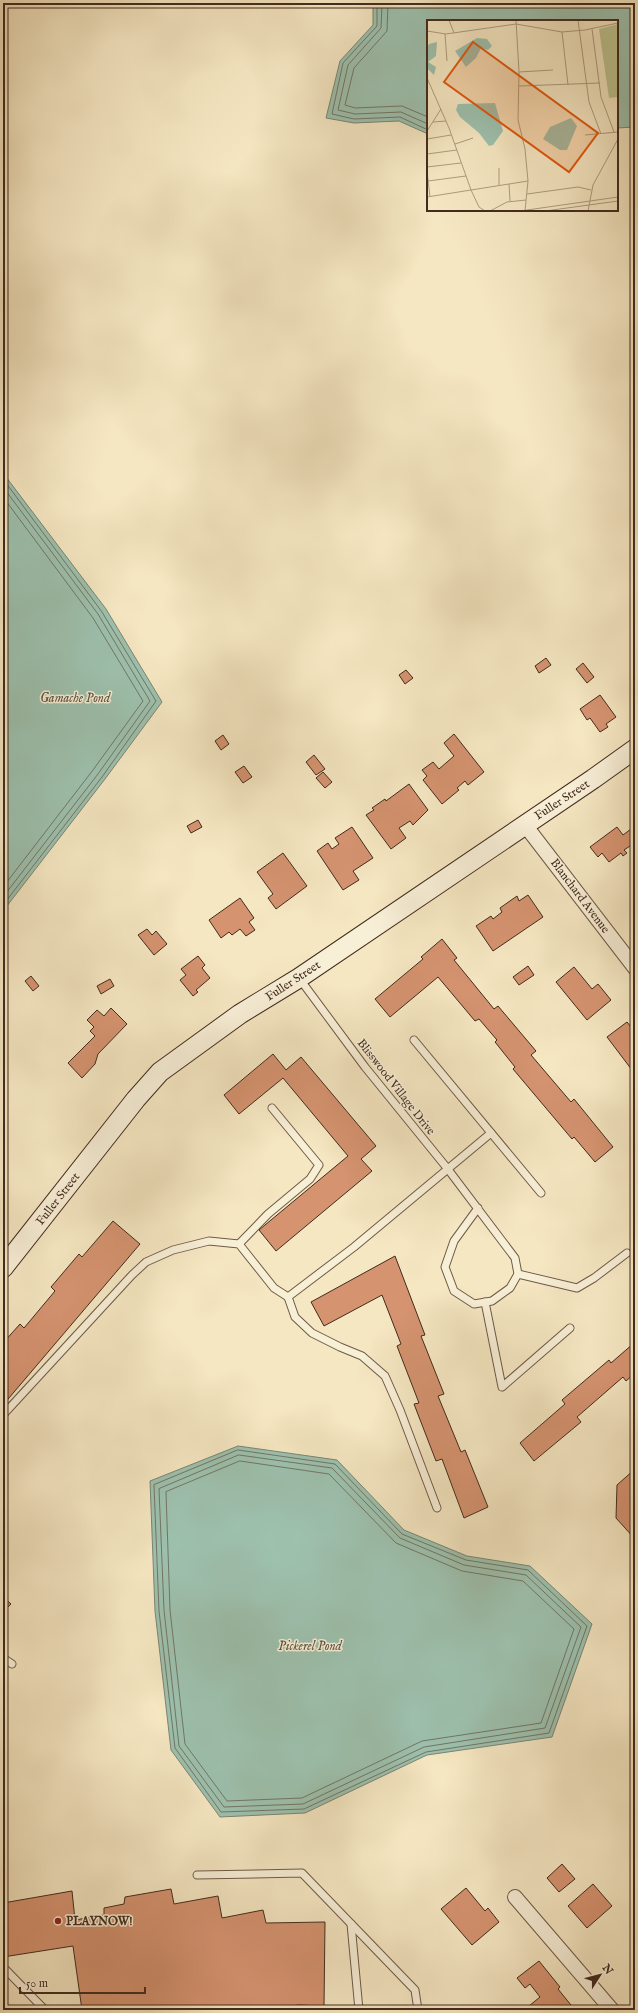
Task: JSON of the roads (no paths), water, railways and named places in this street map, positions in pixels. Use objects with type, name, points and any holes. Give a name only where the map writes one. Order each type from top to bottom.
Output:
[{"type":"street","name":"Fuller Street","points":[[3,1268],[136,1100],[160,1072],[240,1014],[299,978],[635,749]]},
{"type":"street","name":"Blanchard Avenue","points":[[525,825],[635,968]]},
{"type":"street","points":[[515,1896],[612,2010]]},
{"type":"lane","name":"Blisswood Village Drive","points":[[299,978],[365,1067],[447,1168],[515,1258],[518,1274]]},
{"type":"lane","points":[[414,1040],[541,1194]]},
{"type":"lane","points":[[239,1244],[268,1214],[310,1179],[319,1165],[272,1108]]},
{"type":"lane","points":[[288,1297],[354,1247],[447,1168],[491,1133]]},
{"type":"lane","points":[[478,1208],[454,1241],[446,1267],[454,1291],[474,1304],[492,1301],[510,1288],[518,1274],[577,1288],[594,1278],[627,1253]]},
{"type":"lane","points":[[3,1415],[132,1275],[146,1262],[173,1250],[209,1241],[239,1244],[274,1288],[288,1297],[295,1317],[312,1332],[340,1347],[362,1356],[385,1376],[400,1410],[437,1508]]},
{"type":"lane","points":[[485,1302],[502,1387],[570,1328]]},
{"type":"lane","points":[[3,1658],[12,1664]]},
{"type":"lane","points":[[196,1875],[302,1873],[415,1990],[418,2010]]},
{"type":"lane","points":[[351,1924],[359,2010]]},
{"type":"lane","points":[[3,1973],[6,1970],[45,2010]]},
{"type":"water","points":[[373,3],[635,3],[635,127],[618,128],[618,20],[427,20],[427,134],[399,121],[354,123],[326,118],[340,61],[373,25]]},
{"type":"water","name":"Gamache Pond","points":[[3,473],[106,609],[162,702],[105,779],[3,911]]},
{"type":"water","name":"Pickerel Pond","points":[[238,1446],[337,1460],[404,1530],[467,1556],[530,1566],[592,1624],[552,1737],[427,1755],[305,1813],[220,1817],[171,1750],[155,1611],[150,1481]]},
{"type":"place","name":"PLAYNOW!","points":[[58,1921]]}]
